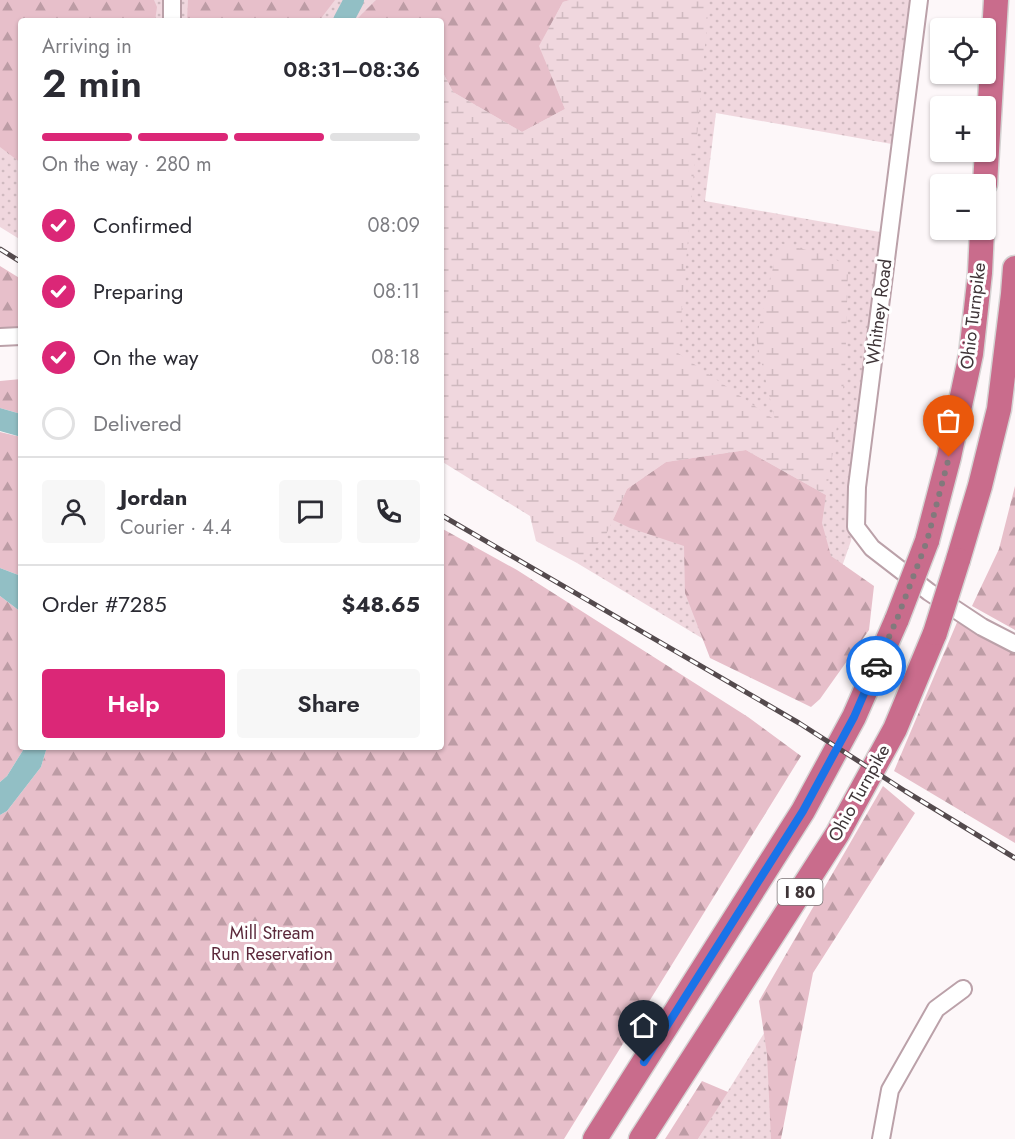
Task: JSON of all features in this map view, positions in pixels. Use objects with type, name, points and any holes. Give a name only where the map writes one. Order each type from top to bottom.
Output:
[{"type":"highway","points":[[986,174],[996,0]]},
{"type":"highway","name":"Ohio Turnpike","points":[[595,1139],[803,811],[854,717],[897,619],[927,541],[949,457],[970,354],[982,240]]},
{"type":"highway","name":"Ohio Turnpike","points":[[641,1139],[838,832],[895,729],[935,633],[980,486],[999,409],[1015,268]]},
{"type":"street","points":[[172,0],[172,18]]},
{"type":"street","name":"Whitney Road","points":[[920,0],[857,487],[856,527],[872,548],[928,592],[982,627],[1015,644]]},
{"type":"street","points":[[0,337],[18,336]]},
{"type":"street","points":[[882,1139],[890,1090],[936,1009],[963,989]]},
{"type":"green space","points":[[0,0],[921,0],[903,146],[716,113],[705,201],[891,234],[851,541],[839,575],[788,690],[577,563],[587,546],[444,460],[444,18],[18,18],[18,238],[0,227]]},
{"type":"green space","points":[[0,0],[154,0],[157,7],[155,18],[18,18],[18,161],[0,147]]},
{"type":"green space","points":[[188,0],[335,0],[321,18],[187,18]]},
{"type":"green space","points":[[376,0],[570,0],[563,2],[540,46],[565,109],[522,132],[453,92],[444,75],[444,18],[358,18]]},
{"type":"green space","points":[[570,0],[709,0],[678,353],[775,420],[756,339],[779,243],[830,256],[848,267],[845,376],[826,495],[746,450],[666,462],[627,489],[605,537],[577,563],[536,541],[530,516],[444,463],[444,75],[453,92],[522,132],[565,109],[539,46],[563,2]]},
{"type":"green space","points":[[0,266],[18,277],[18,329],[0,330]]},
{"type":"green space","points":[[18,379],[18,413],[0,408],[0,381]]},
{"type":"green space","points":[[0,432],[18,436],[18,575],[0,568]]},
{"type":"green space","points":[[746,450],[826,495],[822,523],[831,556],[874,586],[869,630],[820,699],[811,707],[710,658],[685,593],[684,546],[613,520],[627,489],[666,462]]},
{"type":"green space","points":[[1015,486],[1015,630],[972,606],[999,549]]},
{"type":"green space","name":"Mill Stream Run Reservation","points":[[444,530],[517,570],[748,717],[801,756],[564,1139],[0,1139],[0,815],[7,811],[41,767],[46,750],[444,750]]},
{"type":"green space","points":[[0,596],[18,610],[18,750],[23,750],[7,776],[0,782]]},
{"type":"green space","points":[[958,620],[1015,651],[1015,843],[894,771]]},
{"type":"green space","points":[[883,786],[915,813],[813,973],[781,1139],[771,1139],[767,1054],[759,1001]]},
{"type":"green space","points":[[791,990],[772,1139],[698,1139],[703,1131]]},
{"type":"green space","points":[[702,1081],[728,1092],[698,1139],[665,1139]]},
{"type":"water","points":[[0,408],[18,413],[18,436],[0,431]]},
{"type":"water","points":[[0,568],[18,575],[18,610],[0,596]]},
{"type":"water","points":[[23,750],[46,750],[41,767],[7,811],[0,815],[0,782],[7,776]]},
{"type":"waterway","points":[[345,18],[354,0]]},
{"type":"railway","points":[[0,249],[18,260]]},
{"type":"railway","points":[[444,517],[799,723],[1015,858]]},
{"type":"way so far","points":[[876,666],[927,541],[949,457]]},
{"type":"route","points":[[644,1062],[803,811],[854,717],[876,666]]}]
